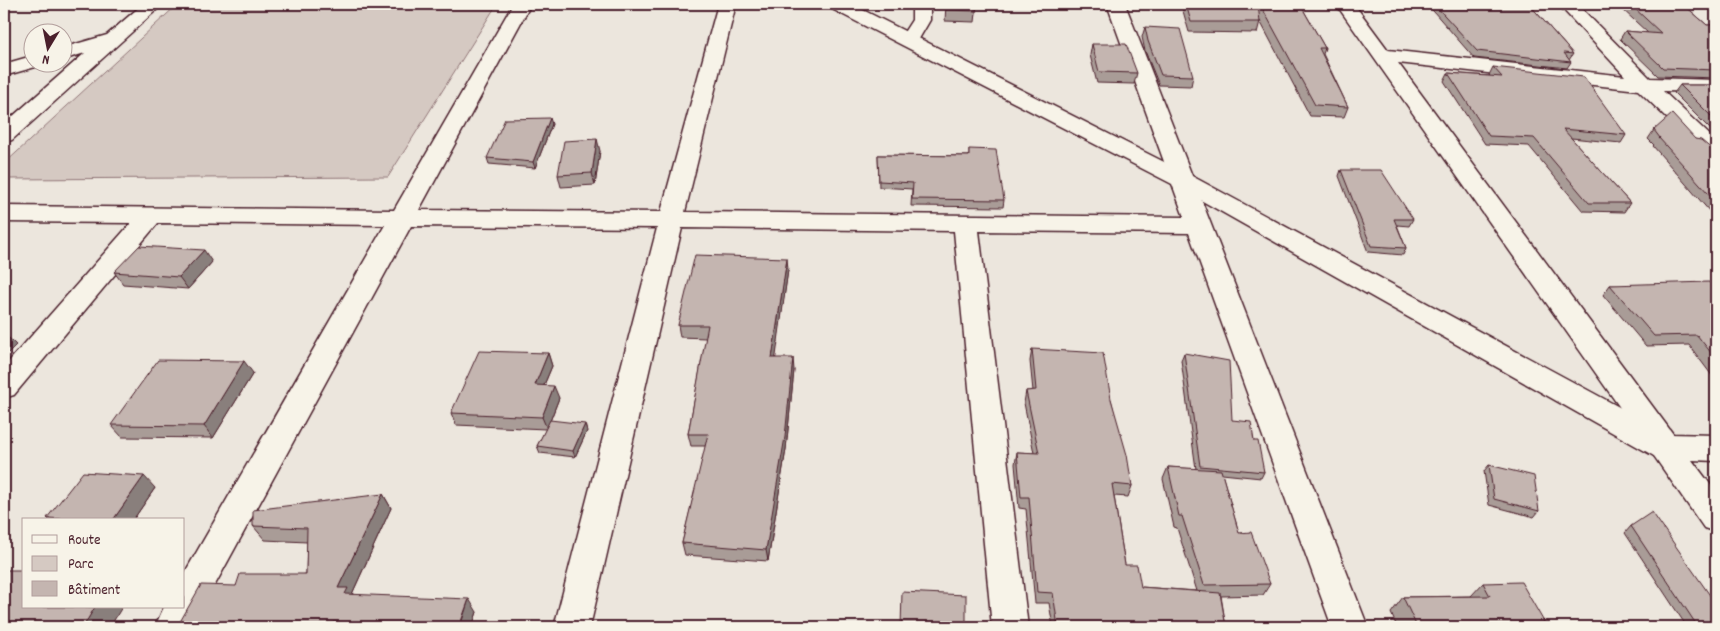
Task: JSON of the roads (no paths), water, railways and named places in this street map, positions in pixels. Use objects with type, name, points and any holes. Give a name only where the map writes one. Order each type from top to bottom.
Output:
[{"type":"street","points":[[4,136],[154,4]]},
{"type":"street","points":[[185,606],[522,4]]},
{"type":"street","points":[[572,627],[671,220],[727,4]]},
{"type":"street","points":[[838,4],[1182,180],[1664,447],[1716,448]]},
{"type":"street","points":[[910,40],[921,20],[921,4]]},
{"type":"street","points":[[1116,4],[1350,627]]},
{"type":"street","points":[[1345,4],[1716,518]]},
{"type":"street","points":[[1567,4],[1644,84],[1716,154]]},
{"type":"street","points":[[72,51],[113,40]]},
{"type":"street","points":[[1382,55],[1644,84],[1716,86]]},
{"type":"street","points":[[4,70],[22,65]]},
{"type":"street","points":[[4,214],[1199,225]]},
{"type":"street","points":[[4,388],[151,216]]},
{"type":"street","points":[[966,222],[1010,627]]},
{"type":"street","points":[[173,627],[184,608]]}]
